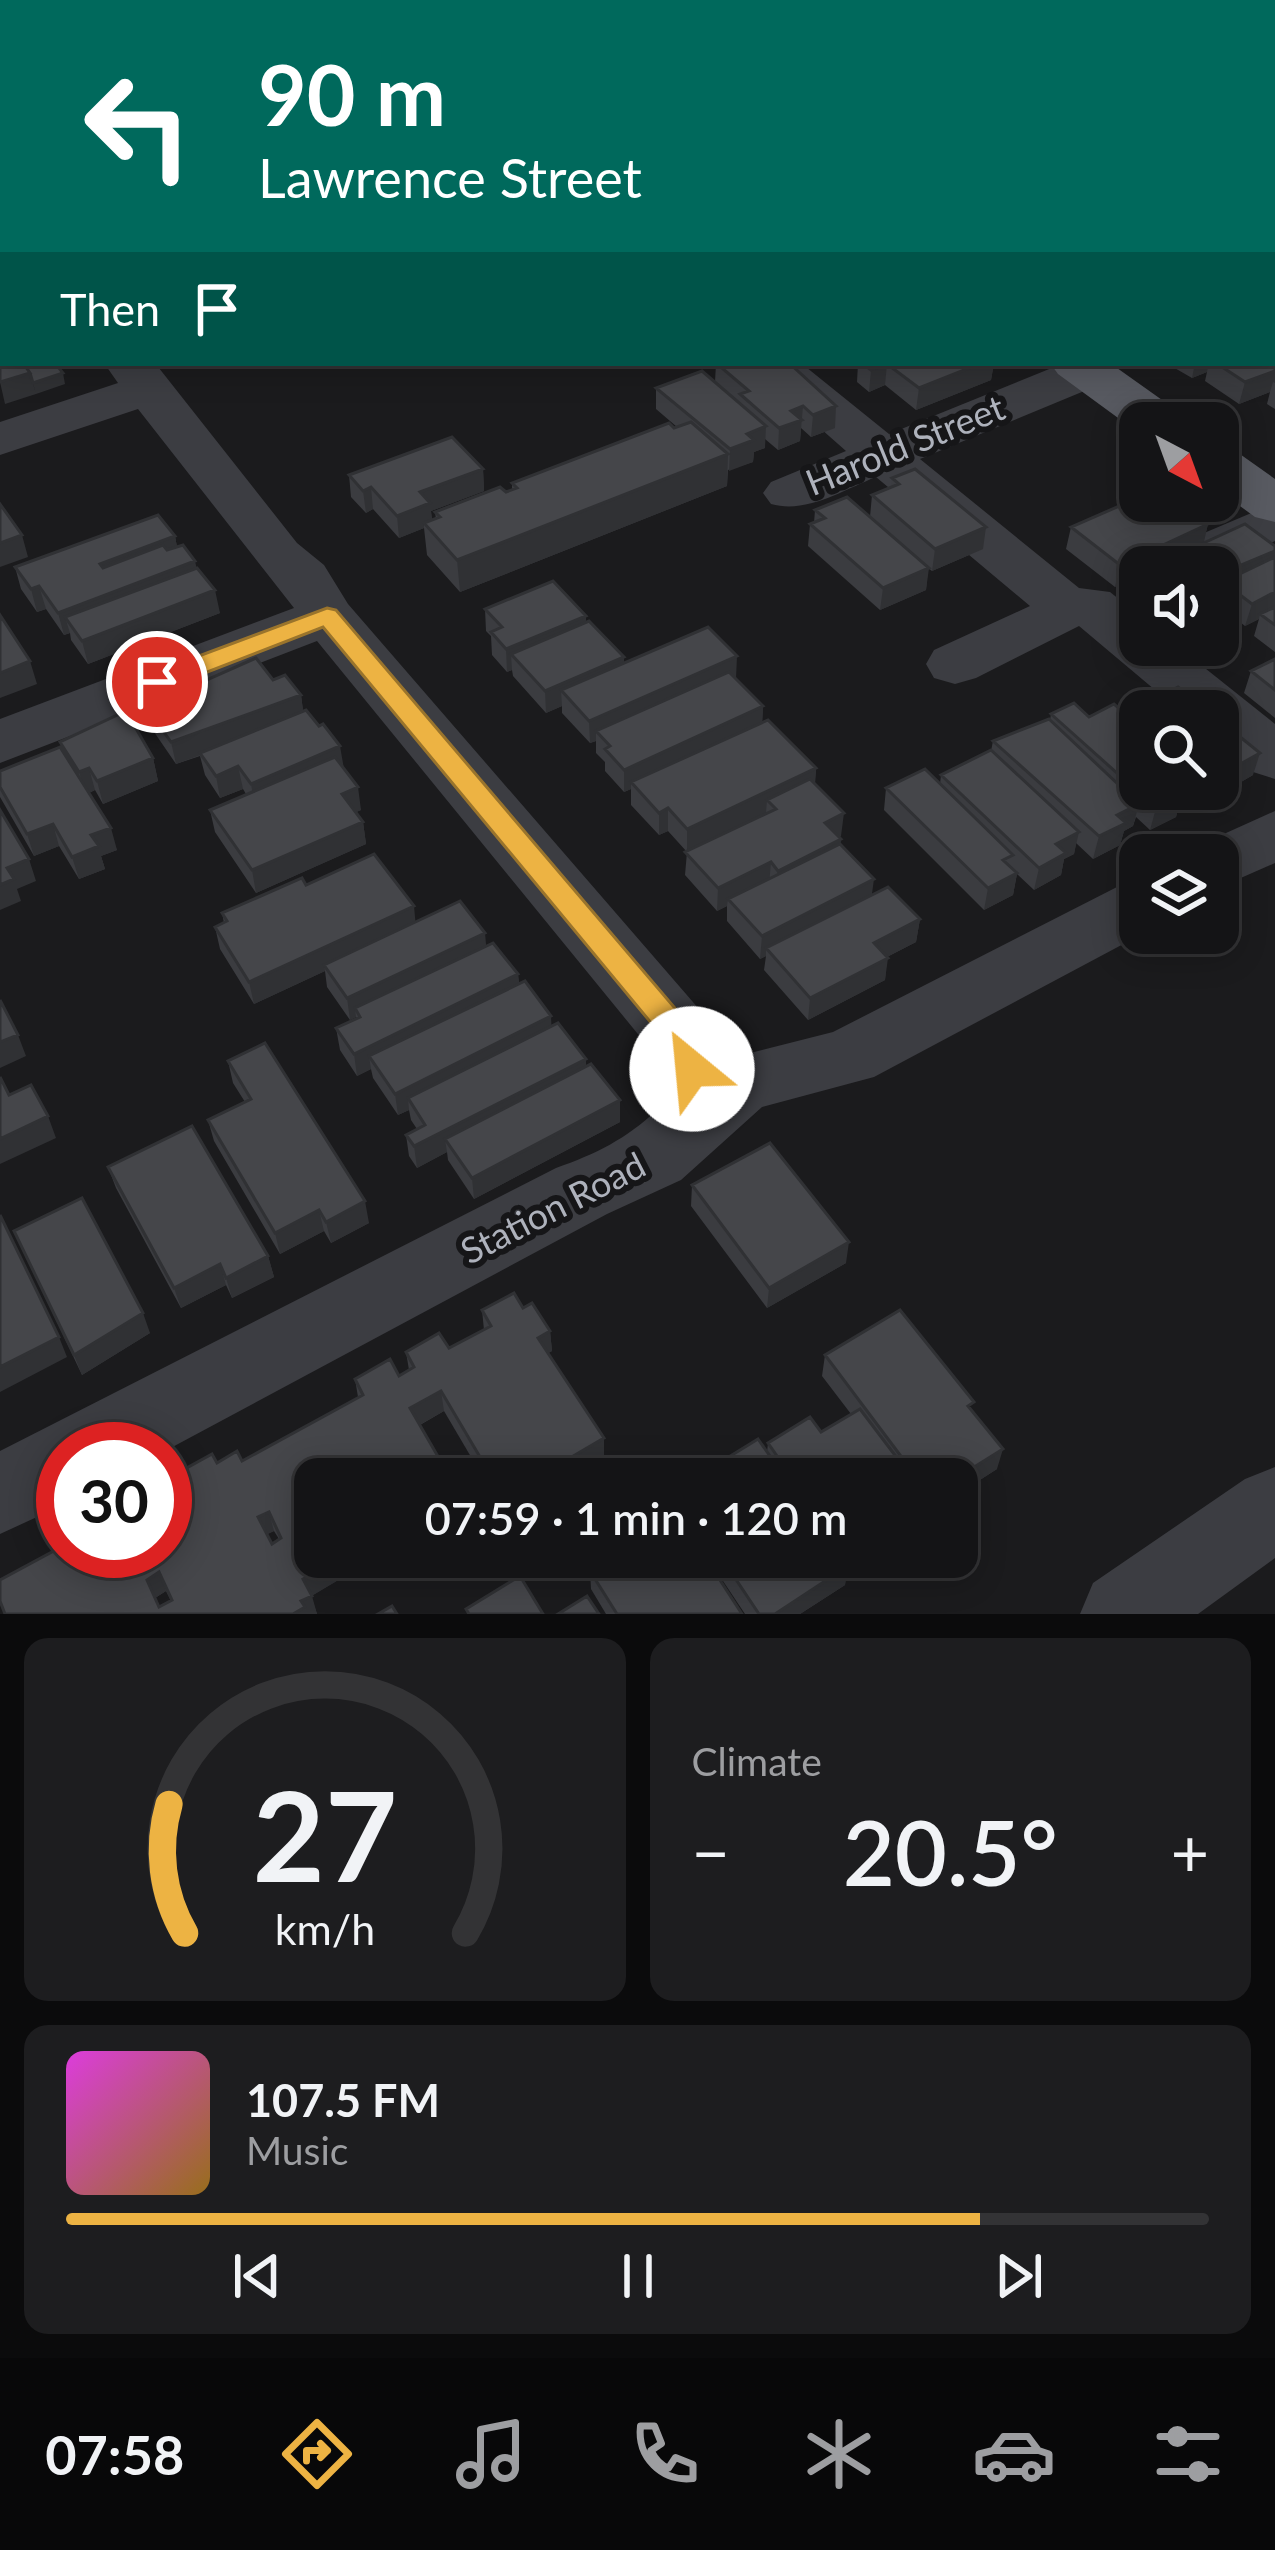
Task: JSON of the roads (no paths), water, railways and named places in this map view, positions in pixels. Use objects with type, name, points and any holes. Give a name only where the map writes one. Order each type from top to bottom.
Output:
[{"type":"main road","points":[[1082,367],[1131,402]]},
{"type":"main road","points":[[1239,479],[1275,505]]},
{"type":"street","points":[[775,366],[883,455],[1099,598],[1275,757]]},
{"type":"street","name":"Harold Street","points":[[790,493],[1082,367]]},
{"type":"street","points":[[0,439],[139,376],[277,555],[304,578],[327,616],[666,1018],[690,1058],[697,1102],[694,1122]]},
{"type":"street","points":[[1218,546],[1275,520]]},
{"type":"street","points":[[955,664],[1099,598]]},
{"type":"street","points":[[0,742],[327,616]]},
{"type":"street","points":[[1239,853],[1275,834]]},
{"type":"street","name":"Station Road","points":[[139,1422],[586,1188],[629,1173],[671,1146],[730,1089],[773,1073],[827,1065],[876,1045],[1119,916]]},
{"type":"street","points":[[666,1018],[728,1059],[773,1073]]},
{"type":"street","points":[[0,1494],[36,1476]]},
{"type":"street","points":[[1124,1614],[1275,1508]]}]
